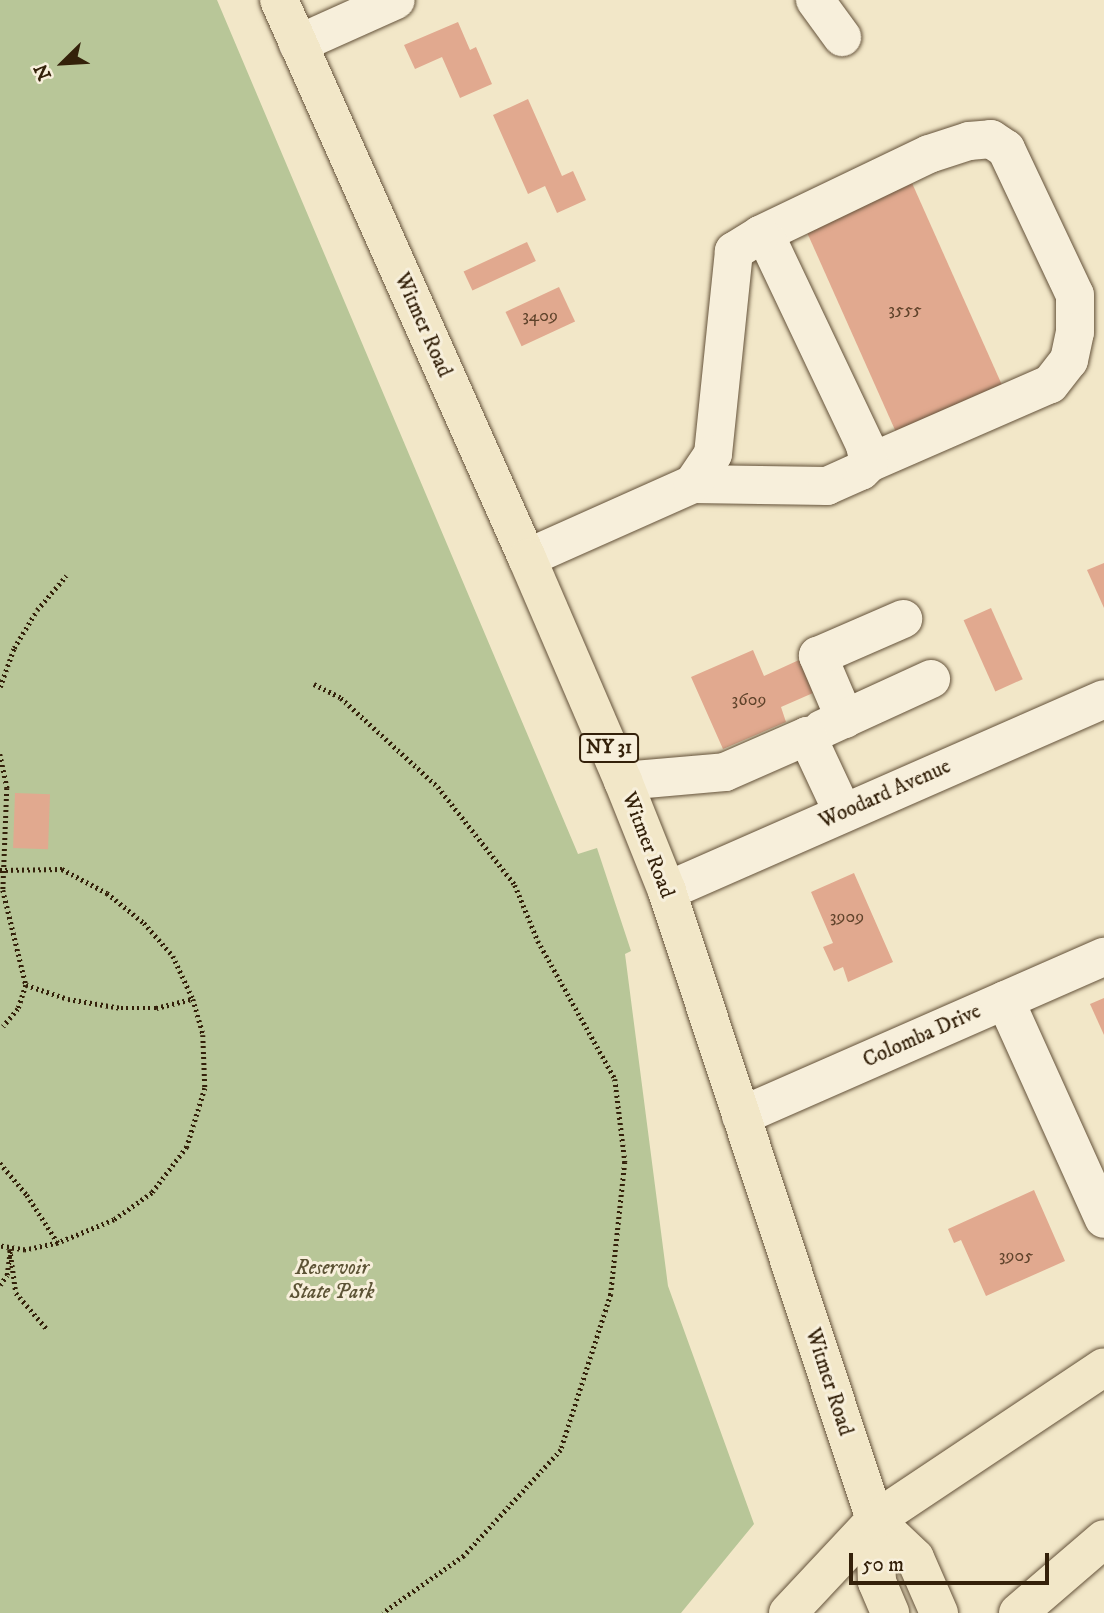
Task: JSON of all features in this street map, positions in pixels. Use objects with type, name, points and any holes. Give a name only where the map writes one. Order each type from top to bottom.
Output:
[{"type":"highway","name":"Witmer Road","points":[[279,0],[527,558],[623,780],[667,891],[875,1520],[877,1583],[890,1613]]},
{"type":"highway","points":[[789,1613],[875,1520],[1104,1367]]},
{"type":"highway","name":"Witmer Road","points":[[875,1520],[915,1558],[939,1613]]},
{"type":"highway","points":[[1018,1613],[1104,1539]]},
{"type":"street","points":[[298,44],[396,0]]},
{"type":"street","points":[[815,0],[842,37]]},
{"type":"street","points":[[527,558],[693,484],[827,486],[861,471],[869,463],[1050,384],[1069,360],[1075,332],[1075,295],[1006,149],[991,139],[969,141],[929,154],[760,235],[734,251],[713,454],[693,484]]},
{"type":"street","points":[[760,235],[769,243],[865,445],[869,463]]},
{"type":"street","points":[[845,719],[818,656],[903,619]]},
{"type":"street","points":[[623,780],[725,772],[931,679]]},
{"type":"street","name":"Woodard Avenue","points":[[667,891],[1104,699]]},
{"type":"street","points":[[807,736],[843,813]]},
{"type":"street","name":"Colomba Drive","points":[[741,1116],[1104,957]]},
{"type":"street","points":[[1005,1000],[1104,1219]]},
{"type":"path","points":[[0,687],[14,648],[37,610],[66,576]]},
{"type":"path","points":[[314,684],[341,698],[438,787],[515,885],[538,941],[615,1079],[625,1162],[611,1294],[561,1450],[464,1556],[383,1613]]},
{"type":"path","points":[[0,754],[7,788],[1,870],[3,890],[26,985],[18,1009],[3,1027]]},
{"type":"path","points":[[0,1246],[25,1250],[58,1242],[114,1220],[152,1193],[187,1147],[205,1088],[203,1035],[193,999],[173,956],[144,923],[107,893],[62,869],[1,870]]},
{"type":"path","points":[[26,985],[68,999],[121,1008],[156,1008],[193,999]]},
{"type":"path","points":[[0,1163],[27,1195],[58,1242]]},
{"type":"path","points":[[0,1285],[6,1275],[10,1249]]},
{"type":"path","points":[[10,1249],[16,1293],[47,1329]]},
{"type":"green space","name":"Reservoir State Park","points":[[0,0],[217,0],[578,854],[597,848],[631,951],[625,954],[668,1286],[754,1524],[681,1613],[0,1613]]},
{"type":"building","points":[[458,22],[470,50],[476,47],[492,84],[460,98],[442,57],[415,69],[404,45]]},
{"type":"building","points":[[528,99],[562,176],[573,171],[586,200],[557,213],[545,186],[528,194],[493,115]]},
{"type":"building","points":[[912,183],[1004,390],[898,438],[806,230]]},
{"type":"building","points":[[527,242],[536,261],[472,291],[464,272]]},
{"type":"building","points":[[559,287],[575,321],[522,346],[506,312]]},
{"type":"building","points":[[1104,563],[1104,608],[1087,570]]},
{"type":"building","points":[[991,608],[1023,679],[995,691],[964,620]]},
{"type":"building","points":[[753,650],[764,676],[799,660],[813,693],[781,707],[786,722],[723,749],[691,677]]},
{"type":"building","points":[[15,793],[50,794],[48,849],[13,848]]},
{"type":"building","points":[[854,873],[893,962],[848,982],[843,967],[834,971],[823,947],[833,943],[811,892]]},
{"type":"building","points":[[1104,998],[1104,1035],[1090,1004]]},
{"type":"building","points":[[1034,1190],[1065,1261],[986,1296],[961,1240],[954,1243],[948,1229]]}]
